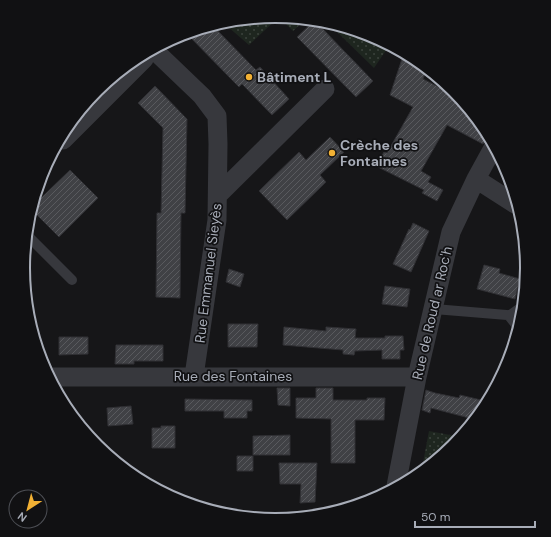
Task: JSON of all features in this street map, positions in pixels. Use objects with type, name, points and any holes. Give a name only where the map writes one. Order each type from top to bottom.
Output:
[{"type":"street","name":"Rue Emmanuel Sieyès","points":[[158,53],[202,96],[217,116],[217,220],[194,376]]},
{"type":"street","points":[[71,132],[139,64]]},
{"type":"street","points":[[218,196],[325,89]]},
{"type":"street","name":"Rue de Roud ar Roc'h","points":[[397,482],[417,377],[451,232],[476,178],[491,151]]},
{"type":"street","points":[[476,178],[512,202]]},
{"type":"street","name":"Rue des Fontaines","points":[[55,377],[417,377]]},
{"type":"lane","points":[[32,240],[72,280]]},
{"type":"lane","points":[[434,309],[514,316]]},
{"type":"shaded area","points":[[272,23],[249,45],[229,28],[243,25]]},
{"type":"shaded area","points":[[286,24],[300,25],[293,31]]},
{"type":"shaded area","points":[[335,30],[354,36],[387,49],[374,68]]},
{"type":"shaded area","points":[[429,431],[455,436],[437,453],[423,465]]},
{"type":"building","points":[[310,25],[322,28],[373,81],[356,97],[297,37]]},
{"type":"building","name":"Bâtiment L","points":[[217,30],[256,70],[260,67],[289,99],[272,115],[242,84],[239,87],[191,38]]},
{"type":"building","points":[[402,58],[425,74],[423,79],[442,89],[449,95],[470,119],[485,141],[483,144],[447,125],[421,171],[431,177],[428,182],[443,190],[437,201],[422,193],[424,190],[376,166],[384,152],[387,153],[413,107],[390,95]]},
{"type":"building","points":[[155,86],[187,119],[185,213],[181,213],[180,298],[156,297],[157,213],[161,213],[163,128],[138,103]]},
{"type":"building","points":[[330,137],[344,152],[320,175],[326,182],[287,220],[259,191],[299,152],[306,160]]},
{"type":"building","points":[[70,170],[98,198],[59,237],[36,214],[40,199]]},
{"type":"building","points":[[413,223],[429,231],[411,272],[393,264]]},
{"type":"building","points":[[484,265],[500,269],[499,273],[520,279],[515,299],[477,289]]},
{"type":"building","points":[[229,269],[244,274],[240,287],[226,282]]},
{"type":"building","points":[[385,286],[410,289],[407,307],[382,304]]},
{"type":"building","points":[[228,324],[258,324],[257,347],[228,347]]},
{"type":"building","points":[[284,327],[326,331],[326,327],[356,329],[355,338],[385,338],[385,336],[403,336],[404,350],[400,350],[400,359],[382,359],[382,350],[355,351],[354,355],[343,354],[343,350],[283,345]]},
{"type":"building","points":[[59,337],[88,337],[88,354],[59,355]]},
{"type":"building","points":[[116,345],[163,345],[163,361],[134,361],[134,364],[115,364]]},
{"type":"building","points":[[277,388],[290,388],[290,406],[278,405]]},
{"type":"building","points":[[316,388],[333,388],[333,400],[367,400],[367,398],[385,398],[384,420],[355,420],[355,463],[331,463],[331,419],[296,418],[296,398],[316,398]]},
{"type":"building","points":[[426,390],[459,398],[460,395],[483,400],[470,418],[431,408],[430,413],[422,410]]},
{"type":"building","points":[[185,399],[252,400],[252,411],[247,411],[247,418],[224,418],[224,411],[185,411]]},
{"type":"building","points":[[131,406],[133,424],[108,426],[107,408]]},
{"type":"building","points":[[161,426],[175,426],[175,448],[152,448],[152,428],[161,428]]},
{"type":"building","points":[[290,435],[290,455],[253,455],[253,436]]},
{"type":"building","points":[[237,456],[253,456],[253,471],[237,471]]},
{"type":"building","points":[[279,463],[317,463],[315,502],[300,503],[301,484],[280,484]]},
{"type":"place","name":"Bâtiment L","points":[[249,77]]},
{"type":"place","name":"Crèche des Fontaines","points":[[332,153]]}]
